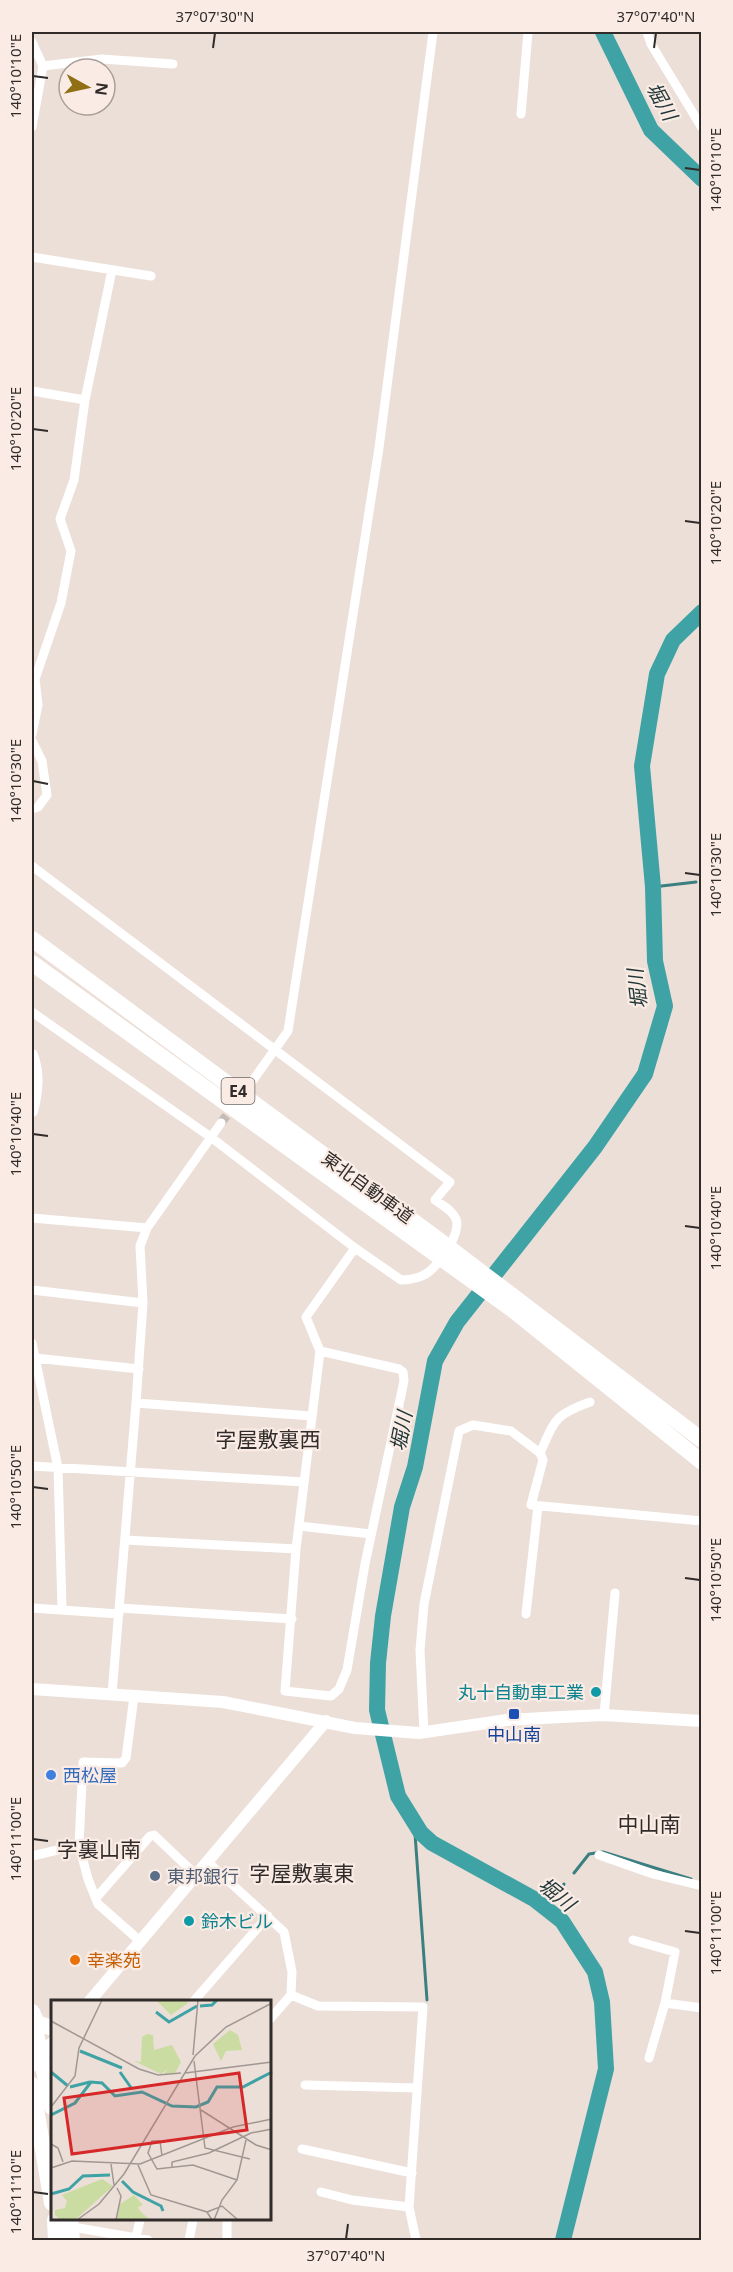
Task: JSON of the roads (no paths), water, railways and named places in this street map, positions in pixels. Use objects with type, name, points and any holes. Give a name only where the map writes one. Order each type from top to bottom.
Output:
[{"type":"highway","name":"東北自動車道","points":[[32,939],[517,1306],[702,1440]]},
{"type":"highway","name":"東北自動車道","points":[[32,963],[441,1249]]},
{"type":"highway","name":"東北自動車道","points":[[517,1306],[702,1462]]},
{"type":"highway","points":[[32,2013],[37,2023],[51,2028]]},
{"type":"highway","points":[[32,2013],[51,2102]]},
{"type":"highway","points":[[32,2085],[51,2199]]},
{"type":"highway","points":[[32,2129],[51,2201]]},
{"type":"street","points":[[251,1083],[288,1031],[294,997],[379,448],[433,32]]},
{"type":"street","points":[[521,114],[528,32]]},
{"type":"street","points":[[647,32],[651,44],[702,128]]},
{"type":"street","points":[[32,42],[43,66],[32,127]]},
{"type":"street","points":[[43,66],[102,60],[173,64]]},
{"type":"street","points":[[32,257],[151,276]]},
{"type":"street","points":[[32,734],[38,705],[35,679],[61,603],[71,551],[60,519],[74,480],[85,400],[112,270]]},
{"type":"street","points":[[32,391],[85,400]]},
{"type":"street","points":[[32,741],[42,761],[47,795],[38,807],[32,809]]},
{"type":"street","points":[[32,866],[450,1182],[435,1200],[451,1211],[457,1221],[455,1236],[432,1270],[411,1280],[401,1280],[355,1248],[212,1138],[32,1012]]},
{"type":"street","points":[[32,1055],[37,1075],[37,1090],[32,1111]]},
{"type":"street","points":[[112,1694],[139,1369],[143,1303],[140,1246],[147,1228],[221,1123]]},
{"type":"street","points":[[32,1218],[147,1228]]},
{"type":"street","points":[[320,1351],[399,1369],[403,1372],[404,1381],[371,1534],[347,1670],[339,1689],[331,1696],[285,1691],[296,1549],[320,1351],[306,1317],[355,1248]]},
{"type":"street","points":[[32,1290],[143,1303]]},
{"type":"street","points":[[32,1343],[58,1468],[62,1609]]},
{"type":"street","points":[[35,1358],[139,1369]]},
{"type":"street","points":[[540,1453],[556,1419],[566,1411],[590,1402]]},
{"type":"street","points":[[136,1403],[312,1416]]},
{"type":"street","points":[[422,1732],[420,1650],[424,1604],[459,1431],[473,1425],[511,1431],[540,1453],[543,1461],[531,1505],[702,1521]]},
{"type":"street","points":[[32,1466],[304,1482]]},
{"type":"street","points":[[526,1614],[538,1506]]},
{"type":"street","points":[[299,1526],[371,1534]]},
{"type":"street","points":[[125,1540],[296,1549]]},
{"type":"street","points":[[604,1715],[615,1593]]},
{"type":"street","points":[[32,1608],[292,1619]]},
{"type":"street","points":[[32,1689],[223,1702],[355,1728],[422,1732],[507,1720],[604,1715],[702,1721]]},
{"type":"street","points":[[134,1696],[126,1758],[122,1763],[83,1762],[79,1845],[98,1904],[140,1941]]},
{"type":"street","points":[[91,2000],[209,1863],[326,1721]]},
{"type":"street","points":[[96,1898],[150,1836],[154,1835],[197,1876]]},
{"type":"street","points":[[32,1856],[79,1845]]},
{"type":"street","points":[[599,1855],[652,1874],[702,1886]]},
{"type":"street","points":[[209,1863],[284,1932],[292,1972],[291,1995],[272,2017]]},
{"type":"street","points":[[195,2000],[268,1916]]},
{"type":"street","points":[[633,1940],[675,1952],[665,2002],[649,2058]]},
{"type":"street","points":[[291,1995],[318,2006],[423,2007],[409,2207],[416,2241]]},
{"type":"street","points":[[665,2002],[702,2008]]},
{"type":"street","points":[[305,2085],[417,2088]]},
{"type":"street","points":[[302,2149],[412,2173]]},
{"type":"street","points":[[321,2192],[352,2200],[409,2207]]},
{"type":"street","points":[[136,2237],[140,2221]]},
{"type":"street","points":[[189,2241],[193,2221]]},
{"type":"street","points":[[227,2221],[227,2241]]},
{"type":"street","points":[[63,2228],[105,2236],[136,2237],[148,2241]]},
{"type":"waterway","name":"堀川","points":[[603,32],[651,130],[702,179]]},
{"type":"waterway","name":"堀川","points":[[563,2240],[606,2069],[602,2002],[595,1972],[562,1921],[534,1899],[432,1843],[421,1833],[398,1796],[377,1710],[378,1663],[383,1616],[402,1507],[415,1467],[435,1361],[457,1322],[595,1147],[645,1074],[665,1006],[655,961],[653,887],[642,766],[657,674],[673,640],[702,612]]},
{"type":"waterway","points":[[653,887],[696,882]]},
{"type":"waterway","points":[[414,1820],[427,2000]]},
{"type":"waterway","points":[[574,1873],[589,1854],[603,1852],[691,1879]]},
{"type":"waterway","points":[[546,1908],[564,1884]]},
{"type":"tunnel","points":[[221,1123],[251,1083]]},
{"type":"place","name":"丸十自動車工業","points":[[596,1692]]},
{"type":"place","name":"中山南","points":[[514,1714]]},
{"type":"place","name":"西松屋","points":[[51,1775]]},
{"type":"place","name":"東邦銀行","points":[[155,1876]]},
{"type":"place","name":"鈴木ビル","points":[[189,1921]]},
{"type":"place","name":"幸楽苑","points":[[75,1960]]},
{"type":"district","name":"字屋敷裏西","points":[[268,1439]]},
{"type":"district","name":"中山南","points":[[649,1824]]},
{"type":"district","name":"字裏山南","points":[[99,1849]]},
{"type":"district","name":"字屋敷裏東","points":[[302,1873]]}]
